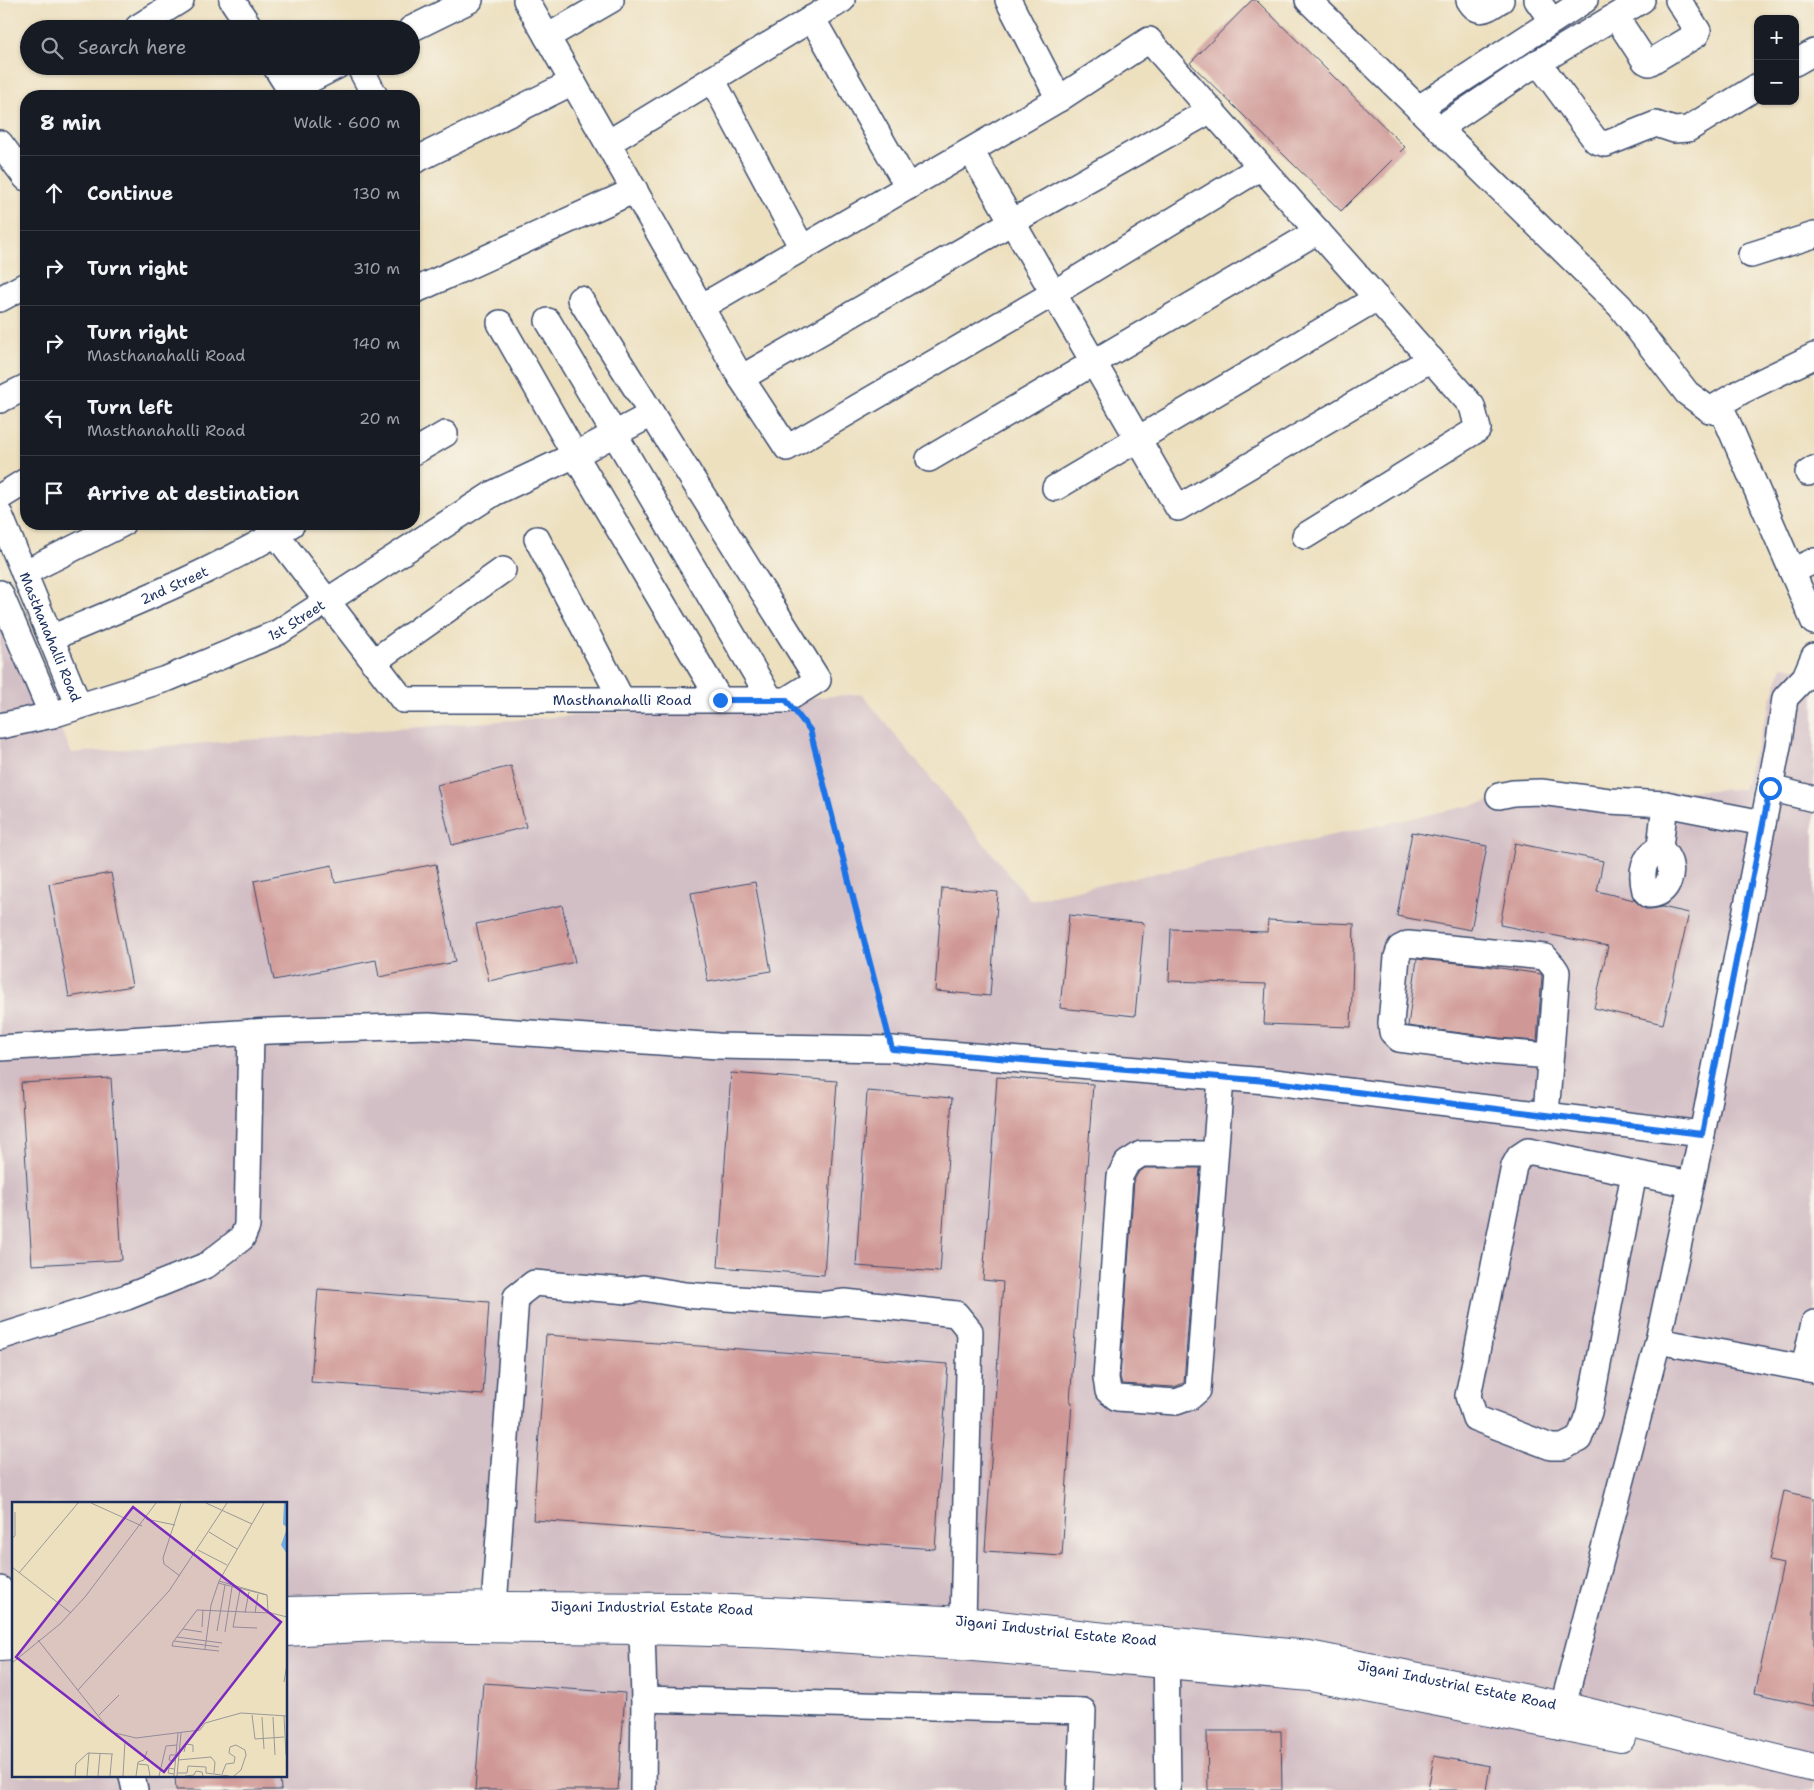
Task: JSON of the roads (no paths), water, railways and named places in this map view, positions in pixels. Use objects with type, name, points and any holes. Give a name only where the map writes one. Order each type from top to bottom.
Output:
[{"type":"main road","name":"Jigani Industrial Estate Road","points":[[288,1611],[494,1606],[693,1607],[962,1621],[1105,1637],[1166,1653],[1561,1716],[1814,1768]]},
{"type":"main road","name":"Jigani Industrial Estate Road","points":[[288,1632],[376,1627],[642,1630],[775,1634],[942,1645],[1166,1653]]},
{"type":"main road","name":"Jigani Industrial Estate Road","points":[[1561,1716],[1649,1743],[1814,1787]]},
{"type":"street","points":[[149,20],[181,0]]},
{"type":"street","points":[[420,25],[470,0]]},
{"type":"street","points":[[526,0],[742,378],[788,448],[1054,293],[1261,166]]},
{"type":"street","points":[[547,37],[611,0]]},
{"type":"street","points":[[608,143],[842,0]]},
{"type":"street","points":[[1008,0],[1060,100]]},
{"type":"street","points":[[1308,0],[1620,306],[1687,393],[1710,410],[1724,414],[1803,566],[1814,622]]},
{"type":"street","points":[[1468,0],[1473,7],[1478,10],[1484,10],[1501,0]]},
{"type":"street","points":[[1537,0],[1552,21]]},
{"type":"street","points":[[1418,108],[1585,0]]},
{"type":"street","points":[[1440,128],[1532,66],[1642,0]]},
{"type":"street","points":[[1616,17],[1645,61],[1649,62],[1696,35],[1698,31],[1678,0]]},
{"type":"street","points":[[235,1],[246,20]]},
{"type":"street","points":[[812,18],[908,187]]},
{"type":"street","points":[[701,307],[1060,100],[1149,40],[1472,406],[1478,429],[1305,536]]},
{"type":"street","points":[[1510,48],[1532,66],[1596,141],[1606,144],[1656,124],[1674,130],[1688,129],[1754,88]]},
{"type":"street","points":[[1799,61],[1814,52]]},
{"type":"street","points":[[280,75],[290,90],[319,75]]},
{"type":"street","points":[[364,75],[372,90]]},
{"type":"street","points":[[712,79],[802,248]]},
{"type":"street","points":[[420,158],[573,82]]},
{"type":"street","points":[[742,378],[1211,110]]},
{"type":"street","points":[[0,143],[20,170]]},
{"type":"street","points":[[971,151],[1178,508],[1431,359]]},
{"type":"street","points":[[420,288],[634,190]]},
{"type":"street","points":[[929,458],[1318,231]]},
{"type":"street","points":[[1752,255],[1814,235]]},
{"type":"street","points":[[0,299],[20,288]]},
{"type":"street","points":[[1055,488],[1377,298]]},
{"type":"street","points":[[548,320],[614,434],[778,700],[818,680],[580,299]]},
{"type":"street","points":[[500,323],[575,455],[720,700]]},
{"type":"street","points":[[1710,410],[1742,391],[1814,356]]},
{"type":"street","points":[[0,400],[20,390]]},
{"type":"street","name":"1st Street","points":[[79,706],[169,678],[279,632],[494,493],[575,455],[652,414]]},
{"type":"street","points":[[420,449],[445,434]]},
{"type":"street","points":[[0,496],[20,485]]},
{"type":"street","name":"Masthanahalli Road","points":[[0,515],[79,706],[0,726]]},
{"type":"street","points":[[24,573],[110,530]]},
{"type":"street","name":"2nd Street","points":[[51,638],[189,578],[273,530]]},
{"type":"street","name":"Masthanahalli Road","points":[[280,530],[327,602],[403,700],[778,700]]},
{"type":"street","points":[[537,539],[622,700]]},
{"type":"street","points":[[373,662],[503,570]]},
{"type":"street","name":"Masthanahalli Road","points":[[0,593],[52,714]]},
{"type":"street","points":[[1561,1716],[1658,1341],[1702,1134],[1779,741],[1785,698],[1805,688],[1805,677],[1814,656]]},
{"type":"street","points":[[1770,788],[1814,799]]},
{"type":"street","points":[[1499,796],[1513,793],[1541,792],[1609,801],[1665,804],[1763,823]]},
{"type":"street","points":[[1660,847],[1665,804]]},
{"type":"street","points":[[1546,1115],[1556,972],[1554,966],[1544,957],[1408,944],[1400,948],[1397,957],[1391,1023],[1392,1032],[1399,1039],[1498,1052],[1550,1056]]},
{"type":"street","points":[[0,1048],[251,1032],[428,1026],[718,1046],[892,1049],[1266,1081],[1702,1134]]},
{"type":"street","points":[[0,1337],[127,1297],[208,1265],[242,1238],[247,1226],[251,1032]]},
{"type":"street","points":[[1215,1154],[1141,1154],[1127,1163],[1120,1176],[1106,1378],[1108,1391],[1117,1398],[1176,1402],[1190,1397],[1198,1390],[1221,1078]]},
{"type":"street","points":[[1634,1173],[1589,1412],[1579,1439],[1563,1447],[1551,1447],[1475,1418],[1468,1396],[1514,1166],[1519,1157],[1528,1151],[1691,1184]]},
{"type":"street","points":[[494,1606],[516,1298],[534,1283],[628,1291],[643,1288],[685,1295],[820,1306],[845,1302],[956,1314],[970,1331],[962,1621]]},
{"type":"street","points":[[1658,1341],[1809,1369],[1814,1324]]},
{"type":"street","points":[[0,1589],[12,1612]]},
{"type":"street","points":[[642,1630],[644,1698],[642,1790]]},
{"type":"street","points":[[1166,1653],[1168,1790]]},
{"type":"street","points":[[644,1698],[1084,1711],[1080,1790]]}]
